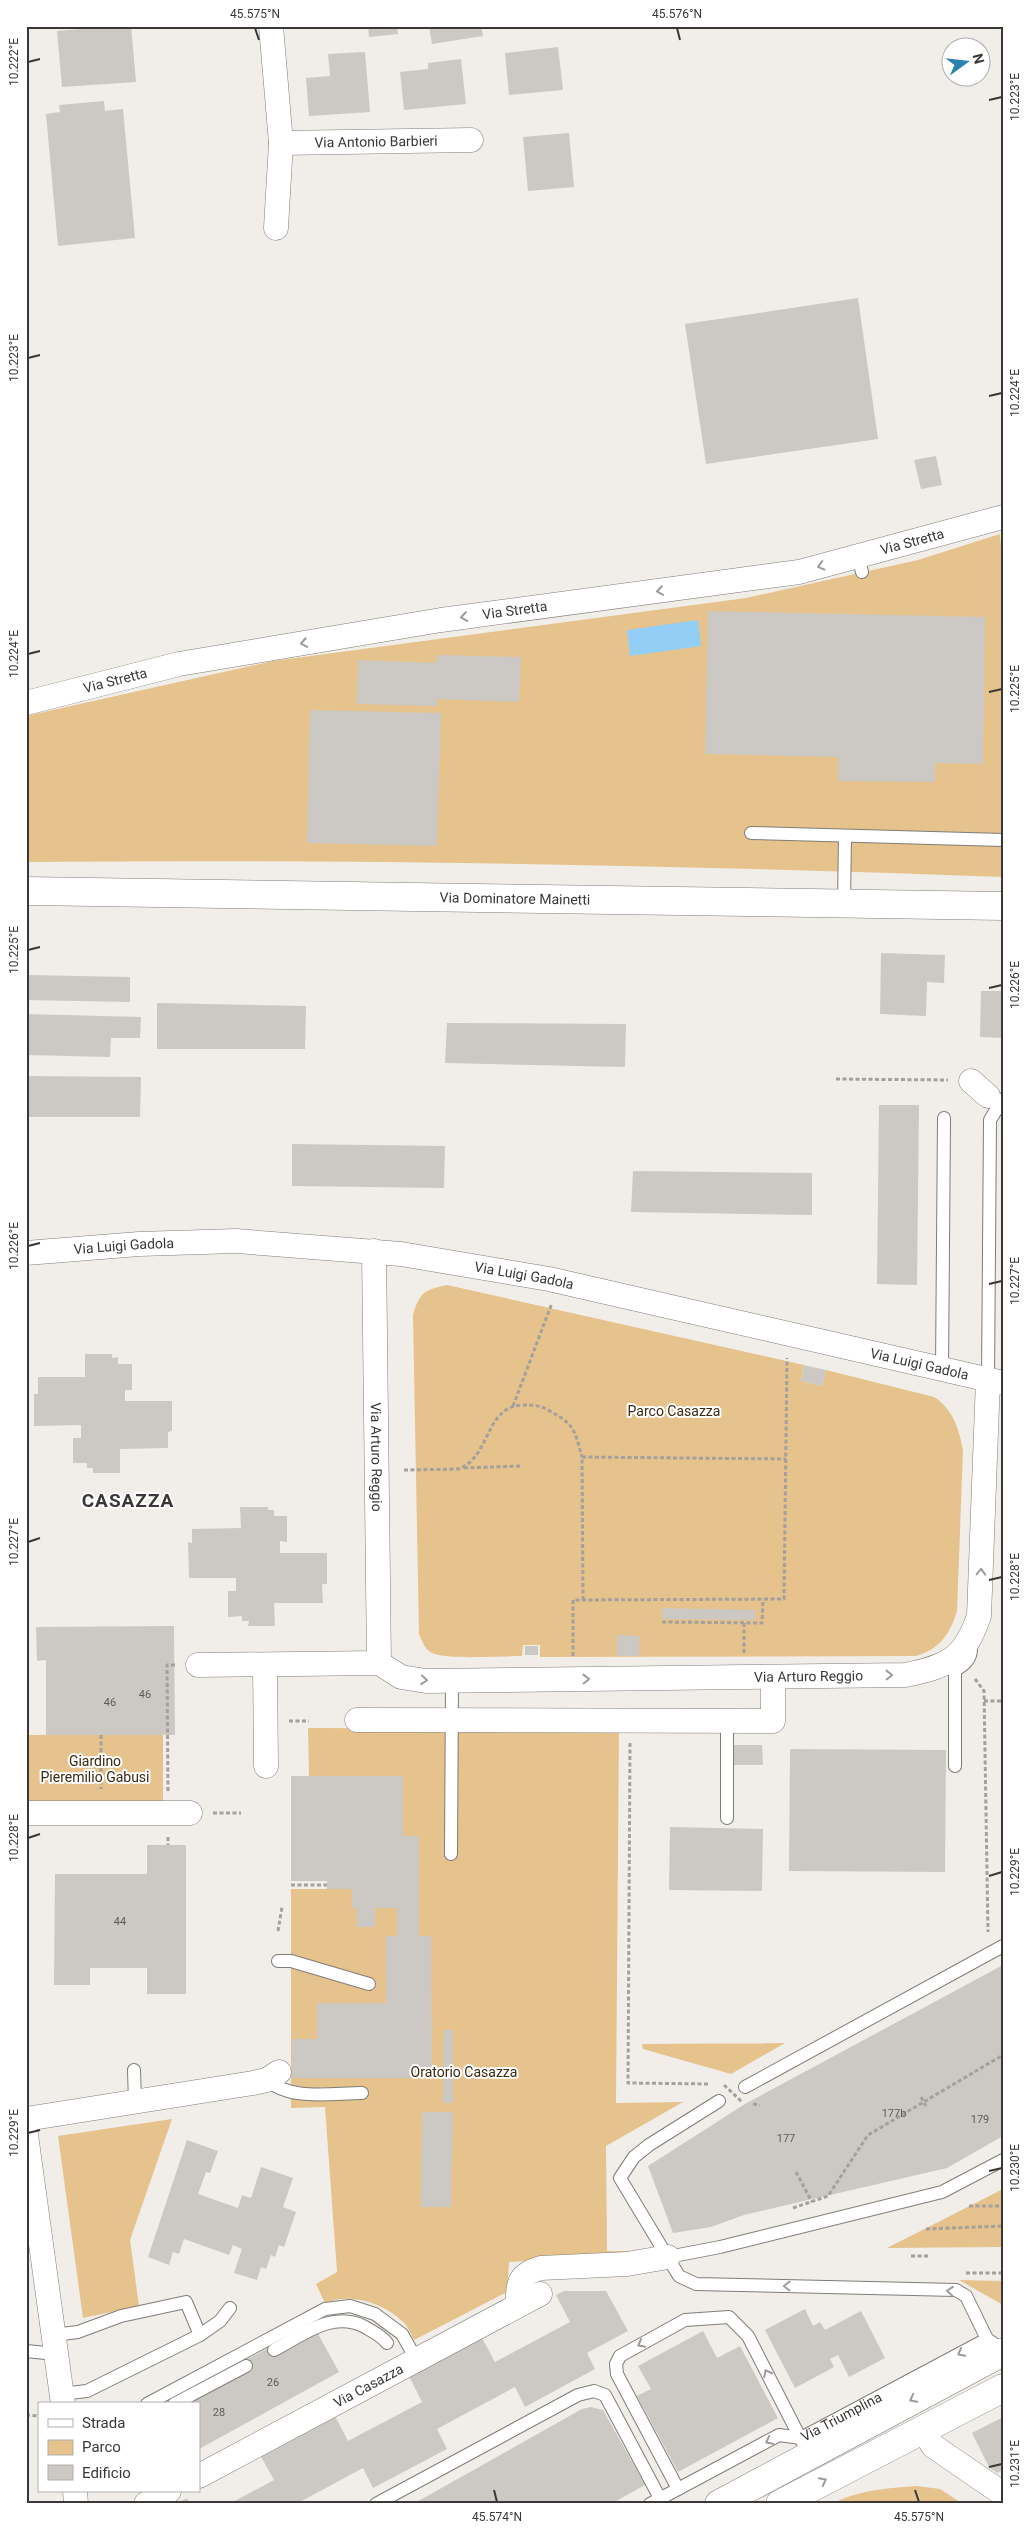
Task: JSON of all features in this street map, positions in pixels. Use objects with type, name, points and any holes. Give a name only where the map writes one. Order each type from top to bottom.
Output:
[{"type":"street","points":[[271,26],[281,143],[276,228]]},
{"type":"street","name":"Via Antonio Barbieri","points":[[281,143],[471,140]]},
{"type":"street","name":"Via Stretta","points":[[26,703],[179,664],[441,620],[860,564],[1003,517]]},
{"type":"street","name":"Via Dominatore Mainetti","points":[[26,891],[1003,906]]},
{"type":"street","name":"Via Luigi Gadola","points":[[30,1251],[139,1244],[236,1241],[374,1251],[548,1279],[995,1382]]},
{"type":"street","name":"Via Arturo Reggio","points":[[374,1251],[379,1663],[401,1677],[426,1681],[905,1675],[933,1669],[956,1657],[971,1638],[979,1616],[995,1382]]},
{"type":"street","points":[[198,1664],[379,1663]]},
{"type":"street","points":[[265,1665],[266,1766]]},
{"type":"street","points":[[357,1720],[773,1721],[773,1683]]},
{"type":"street","points":[[26,1813],[190,1813]]},
{"type":"street","points":[[26,2119],[135,2102],[273,2076]]},
{"type":"street","points":[[26,2134],[31,2206],[62,2399]]},
{"type":"street","points":[[517,2306],[519,2282],[528,2272],[541,2268],[627,2264],[668,2257]]},
{"type":"street","name":"Via Casazza","points":[[200,2475],[540,2294]]},
{"type":"street","name":"Via Triumplina","points":[[719,2504],[805,2447],[945,2372],[998,2347]]},
{"type":"street","points":[[780,2504],[1003,2388]]},
{"type":"street","points":[[923,2429],[933,2446],[1003,2494]]},
{"type":"street","points":[[146,2504],[167,2492]]},
{"type":"lane","points":[[751,833],[1003,840]]},
{"type":"lane","points":[[844,903],[845,836]]},
{"type":"lane","points":[[992,1098],[990,1120],[995,1382]]},
{"type":"lane","points":[[942,1370],[944,1118]]},
{"type":"lane","points":[[955,1766],[954,1670],[964,1665],[971,1653],[971,1638]]},
{"type":"lane","points":[[451,1854],[452,1680]]},
{"type":"lane","points":[[727,1720],[727,1818]]},
{"type":"lane","points":[[744,2087],[1003,1946]]},
{"type":"lane","points":[[278,1962],[291,1961],[369,1984]]},
{"type":"lane","points":[[134,2070],[135,2102]]},
{"type":"lane","points":[[273,2076],[276,2088],[292,2093],[362,2093]]},
{"type":"lane","points":[[719,2101],[649,2145],[634,2157],[620,2178],[679,2276],[696,2284],[956,2290],[966,2296],[998,2347]]},
{"type":"lane","points":[[668,2257],[942,2192],[1003,2160]]},
{"type":"lane","points":[[26,2351],[54,2345],[78,2332],[121,2316],[186,2302],[200,2335]]},
{"type":"lane","points":[[151,2402],[325,2309],[350,2306],[375,2314],[402,2334],[416,2359]]},
{"type":"lane","points":[[62,2399],[87,2390],[200,2335],[220,2321],[230,2308]]},
{"type":"lane","points":[[678,2489],[618,2374],[616,2364],[620,2356],[685,2320],[729,2317],[748,2336],[805,2447]]},
{"type":"lane","points":[[274,2350],[326,2322],[344,2320],[358,2324],[382,2337],[387,2343]]},
{"type":"lane","points":[[178,2402],[246,2366]]},
{"type":"lane","points":[[376,2504],[578,2395],[594,2392],[605,2395],[658,2502]]},
{"type":"lane","name":"Via Triumplina","points":[[658,2502],[678,2489],[779,2435],[805,2447]]},
{"type":"path","points":[[836,1079],[992,1098]]},
{"type":"path","points":[[513,1406],[552,1302]]},
{"type":"path","points":[[573,1662],[573,1600],[784,1599],[786,1361]]},
{"type":"path","points":[[458,1468],[466,1466],[482,1449],[491,1426],[501,1413],[513,1406],[538,1405],[568,1421],[577,1438],[582,1457],[583,1600]]},
{"type":"path","points":[[582,1457],[786,1459]]},
{"type":"path","points":[[404,1470],[521,1466]]},
{"type":"path","points":[[662,1622],[762,1623],[763,1600]]},
{"type":"path","points":[[744,1623],[744,1661]]},
{"type":"path","points":[[167,1735],[167,1665],[175,1665]]},
{"type":"path","points":[[970,1672],[984,1691],[989,1954]]},
{"type":"path","points":[[984,1701],[1003,1701]]},
{"type":"path","points":[[630,1720],[628,2083],[724,2085],[742,2102]]},
{"type":"path","points":[[101,1735],[101,1813]]},
{"type":"path","points":[[291,1885],[327,1885]]},
{"type":"path","points":[[278,1931],[282,1907]]},
{"type":"path","points":[[812,2201],[828,2196],[868,2135],[1003,2055]]},
{"type":"path","points":[[921,2097],[926,2106]]},
{"type":"path","points":[[796,2172],[823,2221]]},
{"type":"path","points":[[970,2206],[1003,2206]]},
{"type":"path","points":[[926,2228],[1003,2226]]},
{"type":"path","points":[[911,2256],[928,2256]]},
{"type":"green space","points":[[1000,534],[1003,576],[1003,877],[515,864],[270,861],[26,862],[26,716],[273,661],[746,598],[918,560]]},
{"type":"green space","name":"Parco Casazza","points":[[447,1285],[804,1365],[801,1381],[822,1386],[826,1370],[934,1397],[941,1402],[954,1420],[963,1450],[957,1611],[951,1627],[943,1640],[932,1649],[916,1656],[540,1657],[540,1645],[523,1645],[522,1656],[462,1657],[439,1655],[427,1650],[419,1634],[413,1315],[418,1301],[424,1293]]},
{"type":"green space","name":"Oratorio Casazza","points":[[308,1728],[619,1729],[616,2103],[683,2102],[606,2146],[607,2251],[653,2251],[646,2255],[509,2262],[507,2292],[414,2340],[404,2323],[377,2305],[356,2299],[335,2300],[325,2303],[316,2284],[337,2272],[325,2107],[291,2108],[291,1889],[352,1889],[352,1907],[357,1908],[375,1927],[375,1908],[397,1908],[397,1936],[419,1936],[419,1837],[403,1836],[403,1776],[309,1776]]},
{"type":"green space","name":"Giardino Pieremilio Gabusi","points":[[26,1735],[163,1735],[163,1803],[26,1804]]},
{"type":"green space","points":[[785,2043],[731,2074],[643,2049],[642,2044]]},
{"type":"green space","points":[[172,2119],[130,2240],[139,2306],[83,2318],[58,2136]]},
{"type":"green space","points":[[1003,2189],[1003,2247],[887,2248]]},
{"type":"green space","points":[[959,2280],[1003,2281],[1003,2305]]},
{"type":"green space","points":[[917,2486],[940,2489],[963,2504],[832,2504],[863,2493]]},
{"type":"water","points":[[698,620],[701,646],[630,656],[627,630]]},
{"type":"building","points":[[93,26],[131,26],[136,82],[62,87],[57,31],[93,28]]},
{"type":"building","points":[[368,26],[397,26],[398,34],[369,37]]},
{"type":"building","points":[[429,26],[481,26],[483,36],[432,44]]},
{"type":"building","points":[[558,47],[563,90],[509,95],[505,53]]},
{"type":"building","points":[[365,52],[370,112],[309,116],[306,78],[330,76],[328,54]]},
{"type":"building","points":[[461,59],[466,104],[404,110],[400,72],[428,69],[428,63]]},
{"type":"building","points":[[104,101],[105,111],[123,109],[135,238],[58,246],[46,114],[60,112],[59,105]]},
{"type":"building","points":[[569,133],[574,187],[528,191],[523,137]]},
{"type":"building","points":[[858,298],[878,439],[706,464],[685,324]]},
{"type":"building","points":[[936,456],[942,485],[921,489],[914,460]]},
{"type":"building","points":[[708,611],[985,617],[983,764],[935,763],[935,782],[838,781],[838,757],[705,754]]},
{"type":"building","points":[[437,655],[521,657],[519,702],[437,699],[437,706],[357,704],[358,660],[436,663]]},
{"type":"building","points":[[310,710],[441,713],[437,846],[307,843]]},
{"type":"building","points":[[881,953],[945,955],[944,983],[927,982],[926,1016],[880,1014]]},
{"type":"building","points":[[26,975],[130,977],[130,1002],[26,1000]]},
{"type":"building","points":[[981,991],[1003,991],[1003,1038],[980,1037]]},
{"type":"building","points":[[157,1003],[306,1006],[305,1049],[157,1049]]},
{"type":"building","points":[[26,1014],[141,1017],[140,1038],[111,1038],[110,1057],[26,1055]]},
{"type":"building","points":[[447,1023],[626,1024],[625,1067],[445,1063]]},
{"type":"building","points":[[26,1076],[141,1077],[140,1117],[26,1117]]},
{"type":"building","points":[[879,1105],[919,1105],[917,1285],[877,1284]]},
{"type":"building","points":[[292,1144],[445,1146],[444,1188],[292,1186]]},
{"type":"building","points":[[633,1171],[812,1173],[812,1215],[631,1212]]},
{"type":"building","points":[[85,1354],[112,1354],[112,1358],[118,1357],[118,1364],[132,1364],[132,1390],[125,1390],[125,1401],[172,1401],[172,1431],[168,1432],[168,1448],[120,1449],[120,1473],[93,1473],[93,1468],[87,1468],[87,1463],[73,1463],[73,1438],[81,1438],[81,1425],[34,1426],[34,1394],[38,1394],[38,1377],[85,1377]]},
{"type":"building","points":[[804,1365],[826,1370],[822,1386],[801,1381]]},
{"type":"building","points":[[240,1507],[268,1507],[268,1510],[274,1510],[274,1516],[287,1516],[287,1542],[280,1541],[280,1553],[327,1553],[327,1584],[322,1584],[323,1603],[274,1603],[275,1626],[248,1626],[249,1621],[242,1621],[242,1616],[228,1617],[228,1591],[236,1591],[236,1578],[189,1578],[188,1542],[192,1543],[192,1529],[241,1528]]},
{"type":"building","points":[[662,1608],[755,1610],[755,1620],[662,1619]]},
{"type":"building","points":[[174,1626],[175,1735],[46,1735],[46,1660],[37,1661],[36,1627]]},
{"type":"building","points":[[617,1635],[639,1636],[639,1656],[617,1656]]},
{"type":"building","points":[[525,1646],[538,1646],[538,1655],[525,1655]]},
{"type":"building","points":[[732,1745],[762,1745],[763,1765],[733,1765]]},
{"type":"building","points":[[790,1749],[946,1750],[945,1872],[789,1871]]},
{"type":"building","points":[[291,1776],[403,1776],[403,1836],[419,1836],[419,1936],[431,1936],[432,2078],[292,2078],[292,2039],[317,2039],[317,2003],[386,2003],[386,1936],[397,1936],[397,1908],[375,1908],[375,1927],[357,1927],[357,1908],[352,1908],[352,1889],[327,1889],[327,1881],[291,1881]]},
{"type":"building","points":[[670,1827],[763,1829],[762,1891],[669,1890]]},
{"type":"building","points":[[147,1845],[186,1845],[186,1994],[147,1994],[147,1968],[90,1968],[90,1985],[54,1985],[55,1874],[147,1874]]},
{"type":"building","points":[[1003,1965],[1003,2136],[947,2168],[744,2215],[711,2227],[673,2233],[648,2166],[745,2104]]},
{"type":"building","points":[[444,2030],[453,2030],[453,2103],[443,2103]]},
{"type":"building","points":[[422,2112],[453,2112],[451,2207],[421,2207]]},
{"type":"building","points":[[187,2140],[218,2151],[210,2173],[206,2172],[198,2194],[238,2208],[242,2195],[251,2198],[261,2167],[293,2178],[283,2207],[296,2212],[284,2247],[279,2245],[275,2257],[271,2255],[266,2269],[261,2267],[257,2280],[234,2273],[242,2249],[233,2245],[229,2255],[184,2239],[179,2254],[173,2252],[169,2265],[148,2257]]},
{"type":"building","points":[[564,2291],[606,2291],[628,2331],[587,2353],[595,2369],[525,2407],[515,2387],[437,2429],[447,2449],[373,2488],[363,2468],[296,2504],[229,2504],[274,2480],[260,2455],[335,2416],[348,2441],[422,2402],[409,2376],[482,2338],[495,2362],[570,2322],[556,2295]]},
{"type":"building","points":[[805,2309],[813,2326],[820,2322],[825,2330],[861,2311],[885,2358],[849,2377],[838,2355],[830,2359],[834,2367],[795,2388],[765,2330]]},
{"type":"building","points":[[703,2331],[717,2358],[740,2346],[778,2418],[678,2472],[637,2396],[651,2389],[638,2366]]},
{"type":"building","points":[[317,2332],[339,2372],[200,2448],[200,2402],[189,2402],[244,2361],[272,2346]]},
{"type":"building","points":[[591,2407],[603,2410],[645,2485],[611,2504],[413,2504],[582,2409]]},
{"type":"building","points":[[1003,2417],[1003,2470],[997,2473],[989,2467],[972,2433]]},
{"type":"building","points":[[187,2498],[190,2504],[176,2504]]},
{"type":"district","name":"CASAZZA","points":[[128,1500]]}]
